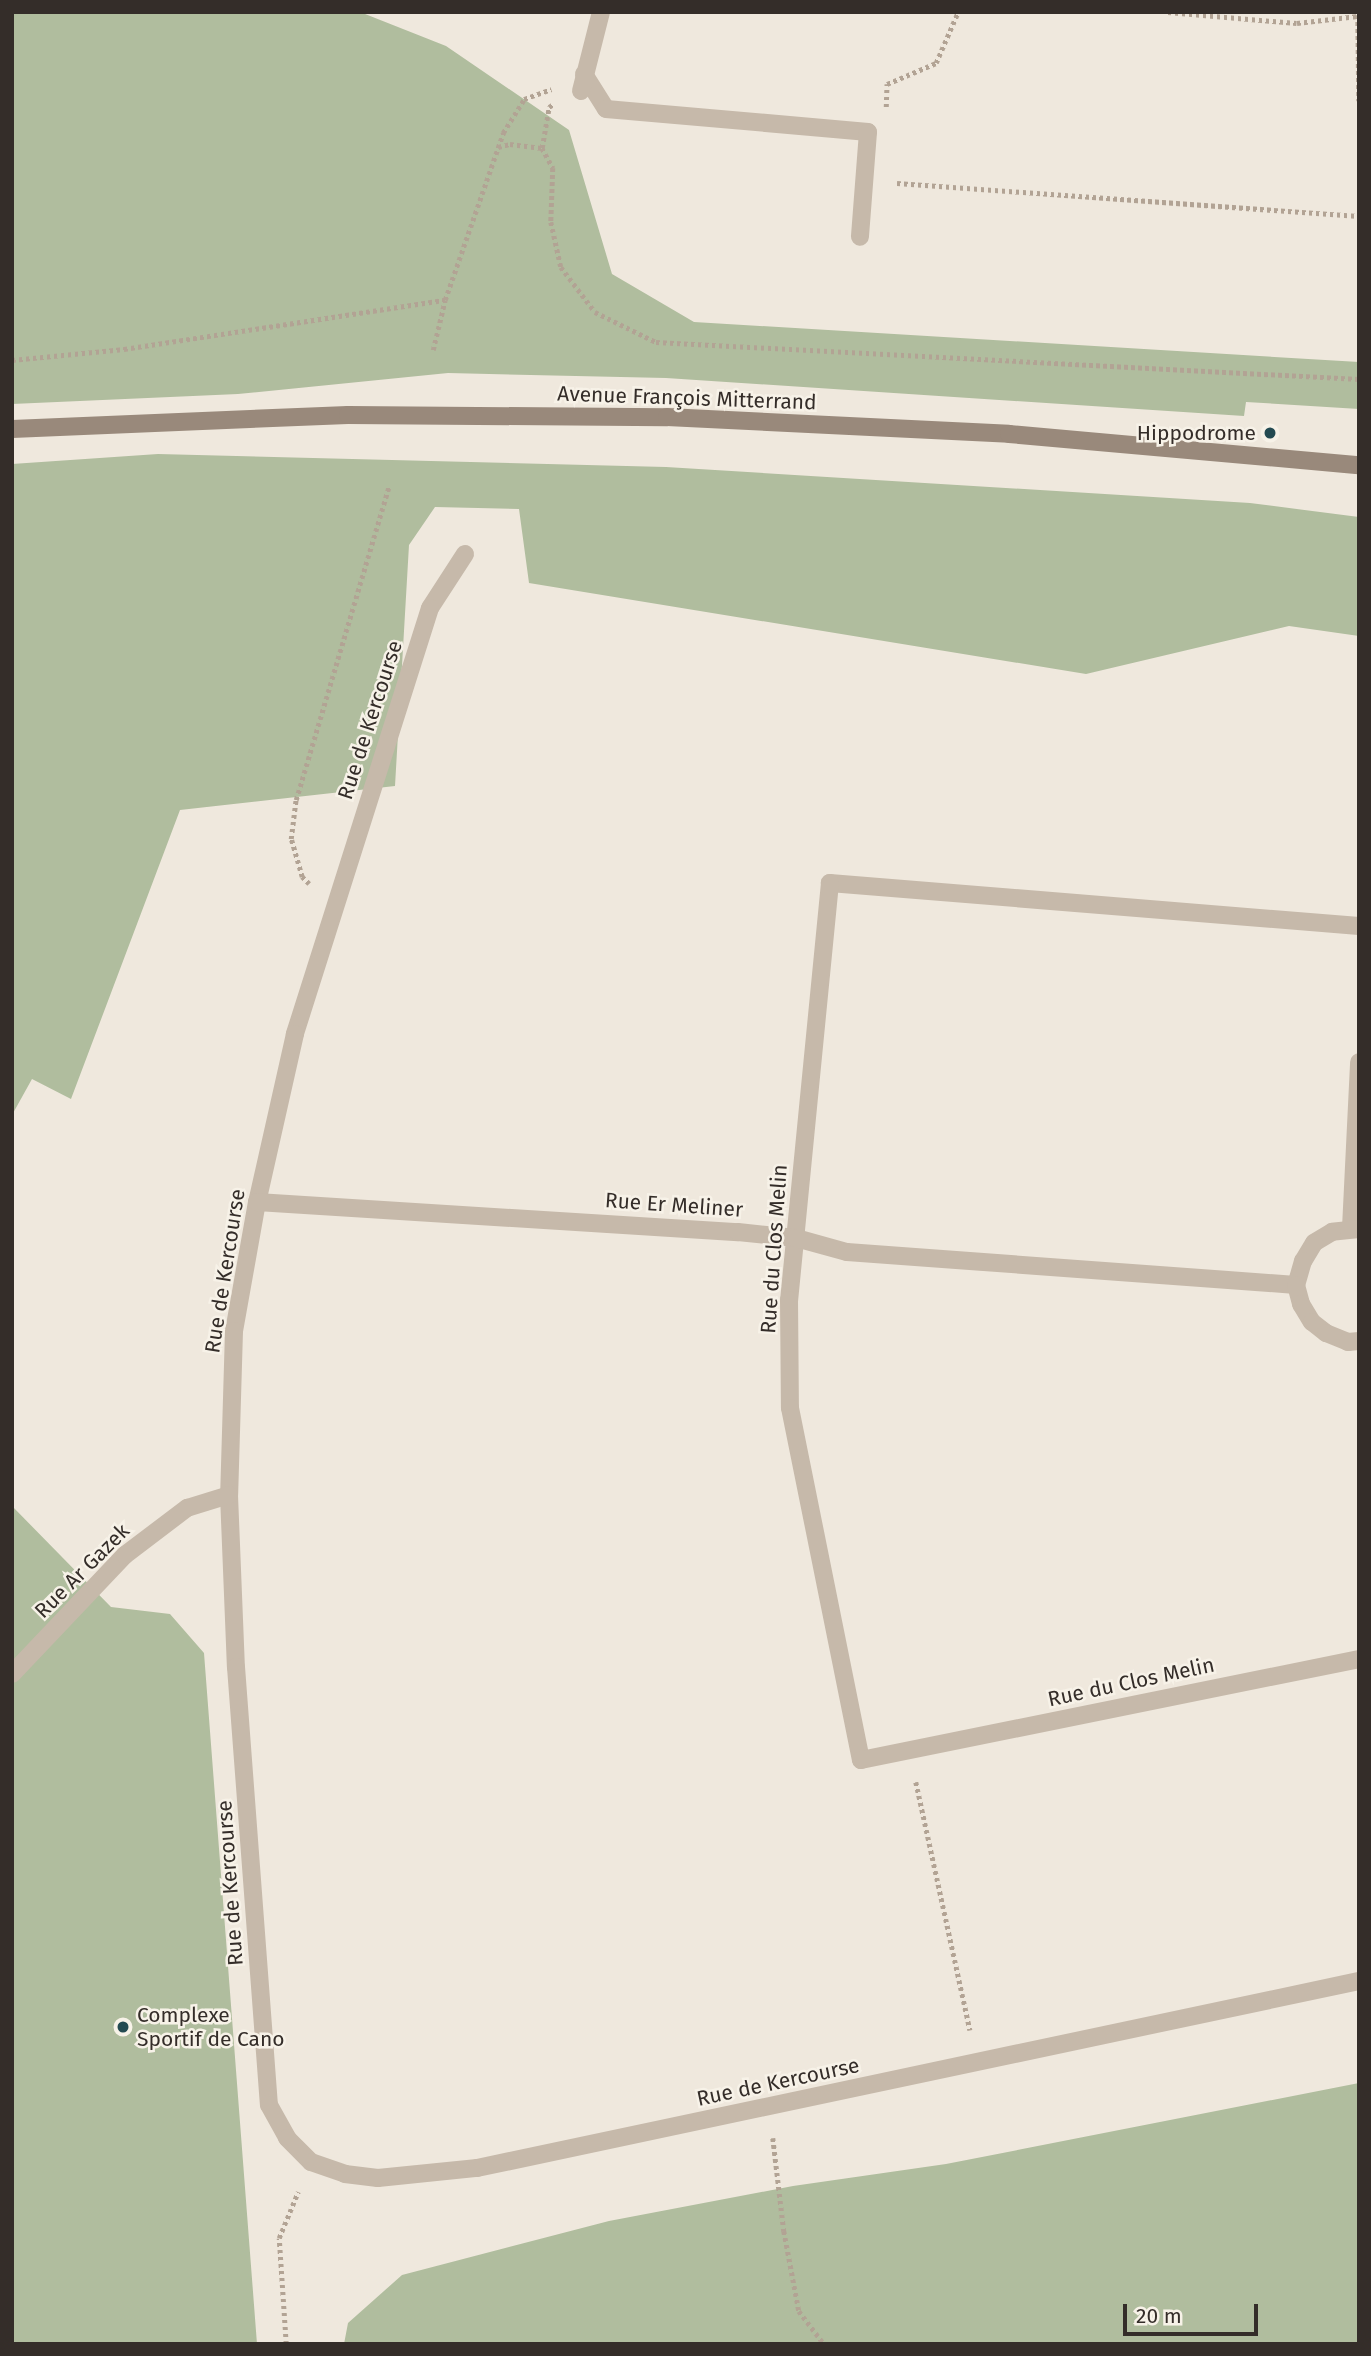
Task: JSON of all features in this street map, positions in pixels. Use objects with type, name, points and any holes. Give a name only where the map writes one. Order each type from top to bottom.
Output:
[{"type":"main road","name":"Avenue François Mitterrand","points":[[12,429],[348,415],[667,417],[1009,434],[1359,465]]},
{"type":"street","points":[[601,12],[583,83],[606,109],[868,132],[860,237]]},
{"type":"street","name":"Rue de Kercourse","points":[[465,554],[430,608],[295,1034],[257,1202],[234,1331],[229,1495],[236,1667],[269,2105],[288,2138],[311,2162],[345,2174],[378,2178],[477,2168],[1359,1981]]},
{"type":"street","name":"Rue du Clos Melin","points":[[1359,926],[830,883],[789,1300],[790,1408],[861,1760],[1359,1658]]},
{"type":"street","points":[[1359,1062],[1355,1229],[1332,1233],[1314,1243],[1303,1261],[1296,1285],[1301,1304],[1312,1322],[1326,1333],[1348,1342],[1359,1341]]},
{"type":"street","name":"Rue Er Meliner","points":[[257,1202],[738,1232],[796,1238],[847,1252],[1296,1285]]},
{"type":"street","name":"Rue Ar Gazek","points":[[12,1674],[125,1555],[187,1508],[229,1495]]},
{"type":"path","points":[[868,132],[886,118],[887,85],[936,63],[958,12]]},
{"type":"path","points":[[1168,12],[1297,23],[1358,15],[1359,101]]},
{"type":"path","points":[[433,350],[444,300],[498,146],[524,99],[560,85],[583,83]]},
{"type":"path","points":[[583,83],[549,107],[542,148],[553,168],[551,222],[561,267],[594,312],[656,342],[1359,379]]},
{"type":"path","points":[[498,146],[510,144],[542,148]]},
{"type":"path","points":[[864,180],[1359,216]]},
{"type":"path","points":[[12,360],[124,349],[444,300]]},
{"type":"path","points":[[334,906],[302,877],[291,839],[296,800],[390,487]]},
{"type":"path","points":[[909,1750],[977,2063]]},
{"type":"path","points":[[769,2108],[784,2231],[799,2311],[824,2344]]},
{"type":"path","points":[[286,2344],[279,2238],[311,2162]]},
{"type":"green space","points":[[12,12],[360,12],[446,46],[569,130],[612,274],[694,322],[1359,362],[1359,409],[1246,402],[1244,416],[666,378],[448,373],[238,394],[12,404]]},
{"type":"green space","points":[[158,454],[666,467],[1250,503],[1359,517],[1359,636],[1289,626],[1086,674],[529,583],[519,509],[435,507],[409,545],[395,786],[180,810],[71,1099],[32,1079],[12,1115],[12,464]]},
{"type":"green space","name":"Complexe Sportif de Cano","points":[[12,1506],[111,1607],[170,1614],[204,1653],[257,2344],[12,2344]]},
{"type":"green space","points":[[1359,2083],[1359,2344],[344,2344],[348,2323],[402,2275],[609,2221],[793,2186],[946,2164]]},
{"type":"place","name":"Hippodrome","points":[[1270,433]]},
{"type":"place","name":"Complexe Sportif de Cano","points":[[123,2027]]}]
